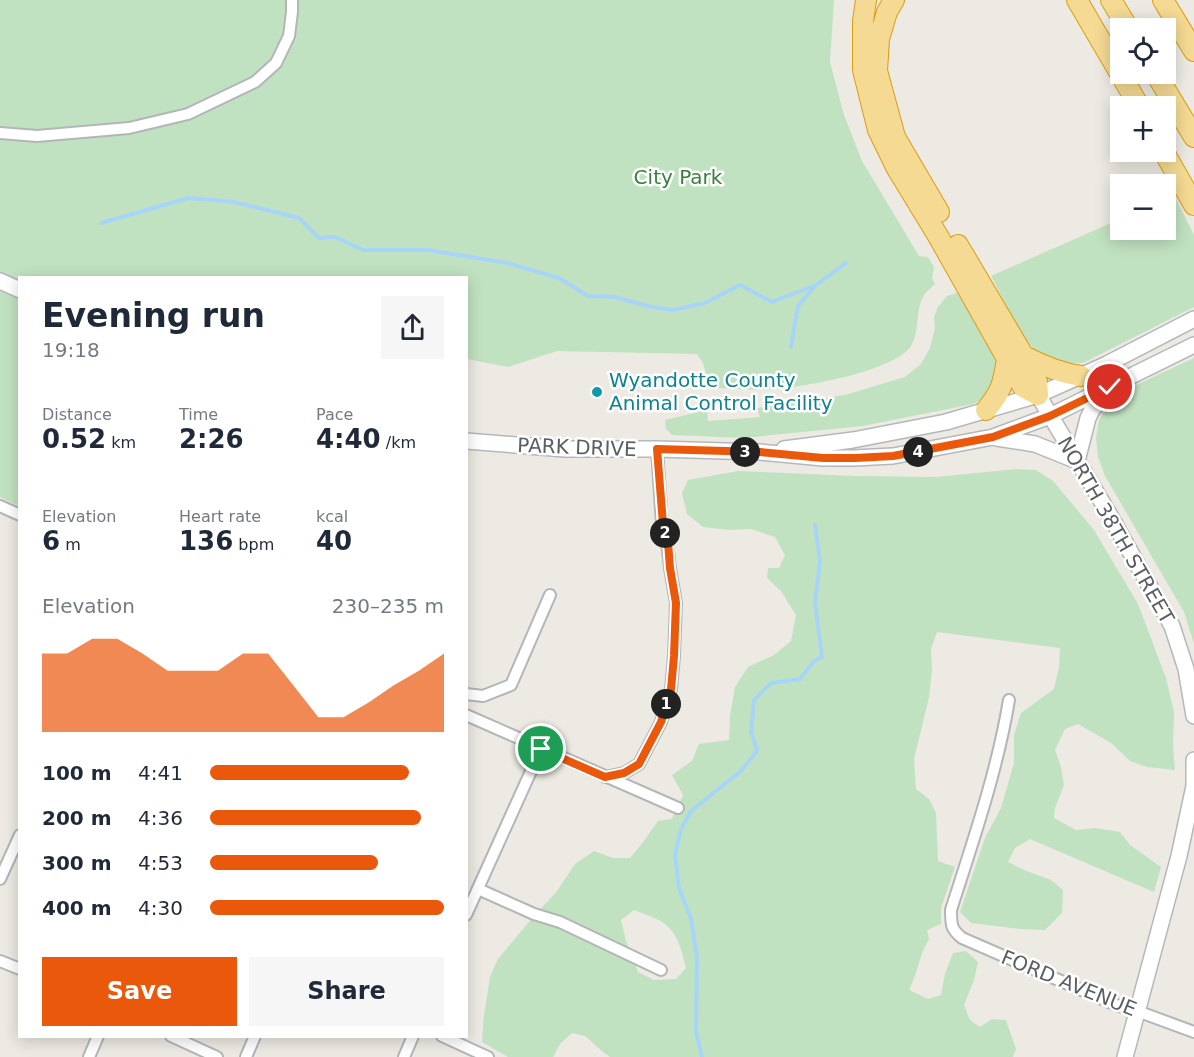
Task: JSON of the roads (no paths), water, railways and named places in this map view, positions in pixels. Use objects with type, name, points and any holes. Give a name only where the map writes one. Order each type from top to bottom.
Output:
[{"type":"highway","points":[[866,0],[863,21],[863,70],[878,130],[896,167],[944,234]]},
{"type":"highway","points":[[894,0],[887,12],[879,39],[877,71],[895,137],[944,234],[1016,357],[1023,387],[1038,395]]},
{"type":"highway","points":[[1077,0],[1132,96]]},
{"type":"highway","points":[[1111,0],[1122,18]]},
{"type":"highway","points":[[1163,0],[1194,51]]},
{"type":"highway","points":[[1162,84],[1194,137]]},
{"type":"highway","points":[[1170,162],[1194,205]]},
{"type":"highway","points":[[1016,357],[1064,374],[1081,376]]},
{"type":"highway","points":[[986,410],[997,397],[1016,357]]},
{"type":"main road","points":[[0,281],[18,289]]},
{"type":"main road","name":"PARK DRIVE","points":[[760,452],[854,440],[946,422],[1038,395],[1107,364],[1194,319]]},
{"type":"main road","name":"PARK DRIVE","points":[[468,441],[565,449],[760,452],[823,458],[893,456],[993,437],[1050,416],[1194,345]]},
{"type":"main road","points":[[993,437],[1035,444],[1077,461],[1088,418],[1110,387]]},
{"type":"main road","name":"NORTH 38TH STREET","points":[[1038,395],[1108,512],[1172,626],[1186,669],[1194,716]]},
{"type":"main road","points":[[1125,1057],[1179,856],[1194,786],[1194,760]]},
{"type":"street","points":[[0,133],[37,136],[129,128],[188,114],[255,82],[276,63],[289,36],[292,0]]},
{"type":"street","points":[[605,777],[624,773],[639,764],[661,722],[671,689],[676,603],[668,542],[663,524],[657,449]]},
{"type":"street","points":[[0,506],[18,514]]},
{"type":"street","points":[[468,694],[483,696],[511,685],[550,595]]},
{"type":"street","name":"FORD AVENUE","points":[[1009,700],[1004,733],[990,788],[951,910],[951,924],[955,932],[962,938],[1116,1005],[1194,1032]]},
{"type":"street","points":[[468,716],[678,808]]},
{"type":"street","points":[[468,911],[541,749]]},
{"type":"street","points":[[0,879],[18,839]]},
{"type":"street","points":[[478,890],[534,914],[560,922],[661,970]]},
{"type":"street","points":[[0,961],[18,968]]},
{"type":"street","points":[[89,1057],[97,1038]]},
{"type":"street","points":[[175,1038],[217,1057]]},
{"type":"street","points":[[246,1057],[254,1038]]},
{"type":"street","points":[[404,1057],[412,1038]]},
{"type":"street","points":[[446,1038],[488,1057]]},
{"type":"waterway","points":[[101,223],[189,198],[234,202],[299,218],[319,238],[335,237],[363,250],[428,250],[507,263],[559,278],[588,296],[615,297],[651,307],[673,310],[705,303],[740,285],[772,302],[816,285]]},
{"type":"waterway","points":[[791,347],[798,306],[816,285],[846,263]]},
{"type":"waterway","points":[[702,1057],[696,1031],[697,957],[691,919],[679,888],[675,855],[681,829],[691,811],[741,771],[757,751],[751,731],[754,700],[771,683],[800,679],[814,661],[822,657],[815,602],[820,561],[815,525]]},
{"type":"place","name":"Wyandotte County Animal Control Facility","points":[[597,392]]},
{"type":"park label","name":"City Park","points":[[678,177]]}]
